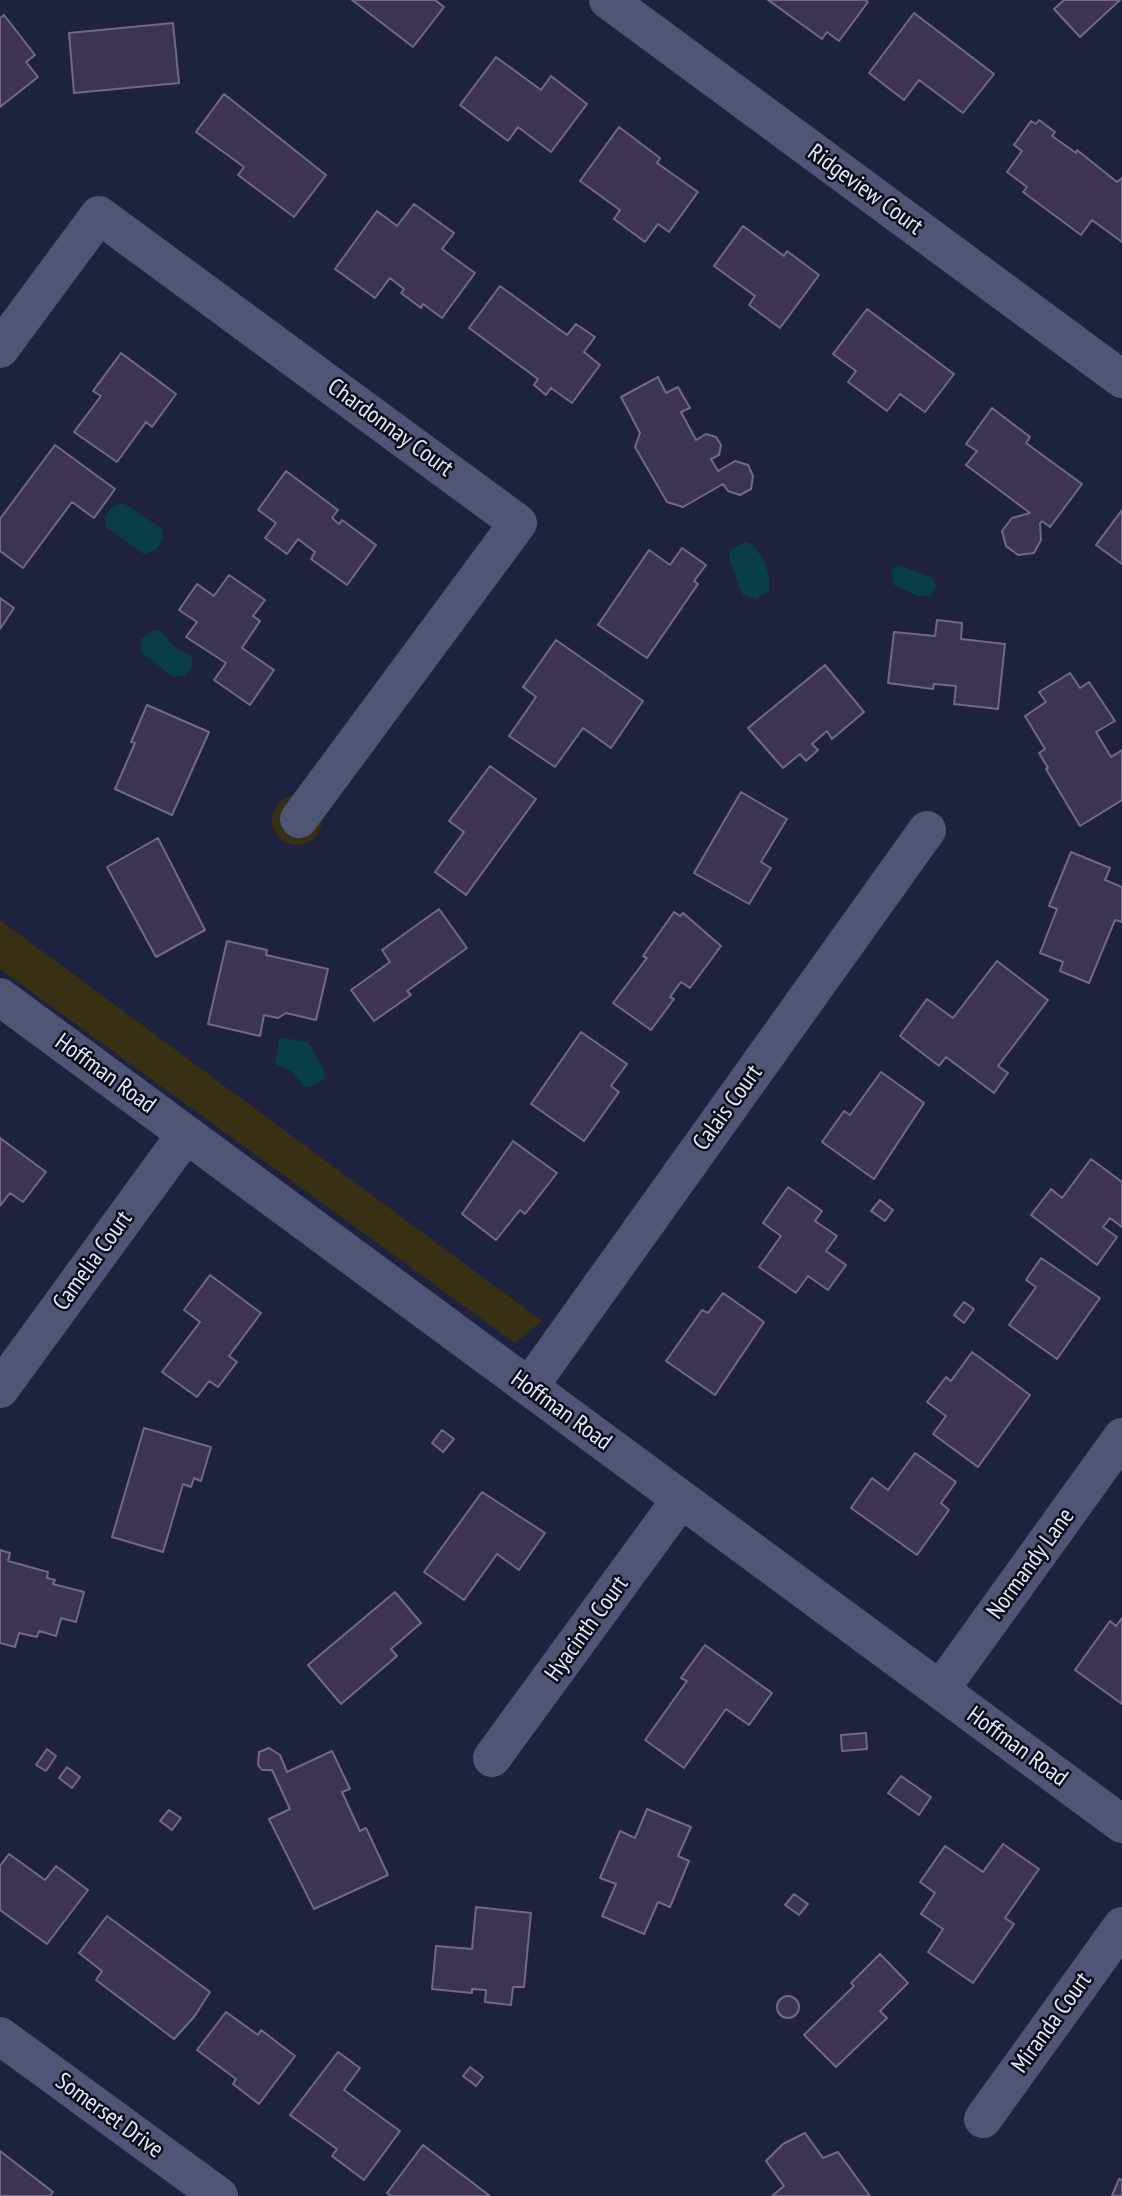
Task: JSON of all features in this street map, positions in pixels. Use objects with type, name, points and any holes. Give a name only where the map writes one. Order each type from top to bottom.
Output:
[{"type":"street","name":"Ridgeview Court","points":[[608,0],[1122,379]]},
{"type":"street","name":"Chardonnay Court","points":[[0,349],[99,215],[518,523],[299,819]]},
{"type":"street","name":"Calais Court","points":[[529,1387],[927,830]]},
{"type":"street","name":"Hoffman Road","points":[[0,997],[1122,1824]]},
{"type":"street","name":"Camelia Court","points":[[0,1389],[186,1134]]},
{"type":"street","name":"Normandy Lane","points":[[940,1690],[1122,1437]]},
{"type":"street","name":"Hyacinth Court","points":[[492,1758],[681,1499]]},
{"type":"street","name":"Miranda Court","points":[[983,2119],[1122,1926]]},
{"type":"street","name":"Somerset Drive","points":[[0,2036],[219,2196]]},
{"type":"shaded area","points":[[297,795],[315,802],[322,820],[315,838],[297,845],[279,838],[272,820],[279,802]]},
{"type":"shaded area","points":[[0,920],[542,1321],[515,1343],[0,969]]},
{"type":"water","points":[[123,503],[162,529],[163,538],[156,550],[144,554],[106,527],[105,517],[113,506]]},
{"type":"water","points":[[746,542],[753,545],[765,562],[769,578],[769,591],[756,599],[742,594],[729,557],[730,550]]},
{"type":"water","points":[[898,565],[933,578],[936,587],[930,596],[918,596],[894,585],[891,571]]},
{"type":"water","points":[[155,630],[161,631],[175,648],[191,656],[193,666],[185,676],[172,676],[141,652],[141,639]]},
{"type":"water","points":[[279,1039],[308,1042],[324,1070],[325,1078],[310,1087],[304,1086],[290,1070],[275,1064]]},
{"type":"building","points":[[352,0],[435,0],[444,7],[413,47]]},
{"type":"building","points":[[768,0],[868,2],[839,41],[827,32],[822,39]]},
{"type":"building","points":[[1064,0],[1120,0],[1080,37],[1054,9]]},
{"type":"building","points":[[914,13],[994,74],[963,113],[919,80],[904,100],[869,73]]},
{"type":"building","points":[[4,15],[35,55],[26,62],[38,77],[0,107],[0,18]]},
{"type":"building","points":[[173,23],[179,83],[74,93],[69,33]]},
{"type":"building","points":[[496,57],[541,90],[551,76],[587,104],[551,152],[518,127],[508,141],[460,105]]},
{"type":"building","points":[[224,94],[326,175],[294,217],[238,175],[244,167],[196,132]]},
{"type":"building","points":[[1039,120],[1055,132],[1052,136],[1076,153],[1077,150],[1117,182],[1122,178],[1122,242],[1092,220],[1081,235],[1023,192],[1027,187],[1007,172],[1022,151],[1014,145],[1031,121],[1036,124]]},
{"type":"building","points":[[619,127],[660,158],[657,163],[698,192],[669,232],[658,224],[645,242],[614,219],[620,210],[580,181]]},
{"type":"building","points":[[414,204],[454,233],[442,249],[475,273],[442,318],[423,304],[421,308],[401,293],[404,289],[390,278],[375,298],[335,269],[377,211],[397,226]]},
{"type":"building","points":[[743,226],[784,256],[787,251],[819,275],[780,328],[749,305],[755,296],[714,266]]},
{"type":"building","points":[[500,286],[567,335],[576,324],[595,337],[584,352],[600,365],[572,403],[551,388],[546,395],[534,385],[538,379],[469,328]]},
{"type":"building","points":[[867,309],[954,374],[925,412],[900,394],[887,411],[848,382],[856,371],[833,354]]},
{"type":"building","points":[[121,353],[176,394],[152,427],[146,422],[117,462],[74,432],[101,396],[93,391]]},
{"type":"building","points":[[658,377],[666,393],[678,387],[690,408],[681,412],[696,440],[706,434],[716,437],[721,445],[719,455],[711,459],[718,471],[735,461],[748,465],[753,476],[751,489],[740,495],[728,491],[723,484],[683,507],[667,502],[635,447],[640,433],[621,397]]},
{"type":"building","points":[[992,408],[1030,437],[1026,443],[1082,484],[1050,527],[1042,521],[1041,540],[1034,553],[1018,555],[1006,546],[1002,531],[1012,518],[1030,513],[966,465],[977,451],[966,444]]},
{"type":"building","points":[[55,445],[115,489],[94,518],[72,502],[23,568],[0,551],[0,519]]},
{"type":"building","points":[[286,471],[338,510],[332,518],[339,524],[342,520],[376,545],[347,585],[311,559],[315,552],[298,539],[287,554],[265,538],[276,523],[258,510]]},
{"type":"building","points":[[1122,510],[1122,564],[1096,545]]},
{"type":"building","points":[[682,548],[706,565],[694,581],[698,584],[647,658],[598,625],[649,550],[670,565]]},
{"type":"building","points":[[229,575],[265,600],[253,616],[260,621],[242,648],[274,670],[250,705],[214,680],[226,663],[186,637],[197,622],[179,610],[197,584],[214,596]]},
{"type":"building","points":[[0,598],[14,608],[0,629]]},
{"type":"building","points":[[937,620],[962,623],[961,639],[1005,644],[998,709],[954,704],[956,686],[934,684],[933,689],[888,683],[894,632],[935,636]]},
{"type":"building","points":[[556,640],[643,701],[611,748],[583,728],[555,767],[509,736],[536,697],[523,687]]},
{"type":"building","points":[[825,665],[864,712],[832,739],[827,731],[812,744],[818,750],[806,761],[800,754],[783,768],[748,728]]},
{"type":"building","points":[[1070,673],[1080,688],[1089,682],[1115,721],[1096,732],[1111,757],[1122,750],[1122,800],[1080,826],[1046,769],[1048,768],[1039,753],[1045,749],[1025,716],[1046,702],[1039,692]]},
{"type":"building","points":[[147,705],[209,732],[172,815],[115,789],[135,743],[131,742]]},
{"type":"building","points":[[490,766],[536,799],[466,895],[435,872],[464,832],[449,821]]},
{"type":"building","points":[[741,792],[787,819],[761,862],[771,868],[749,904],[694,873]]},
{"type":"building","points":[[158,838],[205,930],[156,957],[107,867]]},
{"type":"building","points":[[1071,852],[1110,868],[1105,880],[1122,887],[1122,922],[1115,920],[1089,983],[1060,971],[1063,962],[1040,953],[1057,909],[1049,906]]},
{"type":"building","points":[[439,909],[467,948],[407,991],[411,995],[374,1021],[351,990],[390,962],[382,950]]},
{"type":"building","points":[[674,912],[680,916],[683,913],[721,946],[690,988],[681,982],[670,997],[674,999],[651,1030],[613,1003],[647,958],[643,956]]},
{"type":"building","points":[[227,941],[267,950],[266,955],[328,969],[316,1020],[286,1013],[278,1018],[264,1015],[260,1036],[208,1024]]},
{"type":"building","points":[[997,961],[1048,1000],[998,1066],[1008,1073],[994,1093],[946,1057],[939,1066],[900,1036],[927,999],[953,1018]]},
{"type":"building","points":[[581,1032],[627,1064],[611,1086],[619,1092],[584,1141],[531,1104]]},
{"type":"building","points":[[881,1072],[924,1103],[874,1179],[822,1142],[844,1111],[850,1115]]},
{"type":"building","points":[[0,1138],[46,1172],[23,1202],[10,1193],[0,1206]]},
{"type":"building","points":[[513,1141],[557,1173],[525,1214],[520,1210],[496,1240],[462,1214]]},
{"type":"building","points":[[1091,1159],[1122,1182],[1122,1227],[1110,1218],[1103,1227],[1117,1237],[1097,1265],[1031,1215],[1051,1189],[1062,1198]]},
{"type":"building","points":[[788,1187],[822,1211],[815,1221],[837,1236],[826,1251],[846,1265],[828,1290],[808,1276],[796,1293],[759,1267],[781,1236],[763,1223]]},
{"type":"building","points":[[880,1200],[893,1210],[885,1221],[871,1211]]},
{"type":"building","points":[[1041,1258],[1100,1298],[1057,1359],[1009,1325],[1036,1287],[1026,1280]]},
{"type":"building","points":[[210,1275],[261,1313],[229,1356],[237,1362],[218,1387],[209,1381],[197,1397],[162,1372],[200,1322],[184,1310]]},
{"type":"building","points":[[723,1293],[764,1322],[715,1395],[666,1361],[702,1310],[708,1313]]},
{"type":"building","points":[[964,1302],[974,1309],[964,1323],[954,1315]]},
{"type":"building","points":[[972,1352],[1030,1395],[978,1467],[933,1434],[946,1416],[927,1402],[946,1377],[951,1381]]},
{"type":"building","points":[[144,1428],[211,1447],[201,1481],[194,1478],[191,1487],[183,1484],[163,1552],[112,1537]]},
{"type":"building","points":[[442,1430],[454,1439],[443,1452],[432,1443]]},
{"type":"building","points":[[915,1453],[956,1482],[941,1503],[949,1510],[917,1555],[851,1508],[872,1478],[888,1490]]},
{"type":"building","points":[[482,1492],[545,1533],[519,1570],[497,1554],[464,1600],[424,1572]]},
{"type":"building","points":[[0,1550],[10,1553],[8,1561],[48,1572],[47,1578],[55,1580],[53,1584],[84,1592],[76,1622],[61,1618],[56,1636],[39,1631],[37,1637],[19,1633],[15,1647],[0,1643]]},
{"type":"building","points":[[395,1592],[421,1623],[391,1649],[397,1656],[341,1704],[308,1665]]},
{"type":"building","points":[[1122,1618],[1122,1704],[1075,1670],[1110,1621],[1116,1626]]},
{"type":"building","points":[[705,1645],[772,1693],[749,1725],[726,1709],[684,1768],[645,1740],[687,1681],[681,1678]]},
{"type":"building","points":[[866,1733],[867,1749],[842,1751],[841,1735]]},
{"type":"building","points":[[269,1748],[280,1755],[287,1772],[332,1751],[350,1789],[342,1792],[360,1831],[366,1828],[388,1875],[314,1909],[269,1819],[290,1809],[272,1770],[262,1770],[258,1765],[259,1752]]},
{"type":"building","points":[[47,1749],[56,1756],[46,1771],[36,1765]]},
{"type":"building","points":[[67,1767],[80,1777],[72,1788],[59,1778]]},
{"type":"building","points":[[901,1776],[931,1797],[919,1815],[888,1793]]},
{"type":"building","points":[[647,1809],[691,1827],[678,1856],[689,1861],[670,1907],[658,1902],[644,1934],[602,1916],[616,1884],[600,1878],[620,1831],[635,1838]]},
{"type":"building","points":[[169,1810],[181,1818],[172,1830],[160,1821]]},
{"type":"building","points":[[1003,1844],[1039,1869],[1005,1918],[1014,1924],[973,1983],[928,1952],[943,1929],[921,1914],[935,1893],[920,1882],[945,1846],[983,1872]]},
{"type":"building","points":[[9,1854],[45,1880],[56,1866],[88,1890],[47,1944],[0,1910],[0,1866]]},
{"type":"building","points":[[794,1894],[808,1904],[799,1915],[785,1905]]},
{"type":"building","points":[[476,1907],[531,1913],[524,1987],[513,1987],[511,2005],[485,2002],[486,1990],[472,1989],[472,1993],[432,1989],[436,1946],[472,1949]]},
{"type":"building","points":[[107,1916],[210,1992],[194,2017],[174,2039],[96,1980],[102,1971],[79,1953]]},
{"type":"building","points":[[880,1954],[908,1983],[880,2011],[887,2018],[836,2067],[804,2035],[854,1986],[851,1983]]},
{"type":"building","points":[[788,1996],[796,1999],[799,2007],[796,2015],[788,2018],[780,2015],[777,2007],[780,1999]]},
{"type":"building","points":[[226,2012],[258,2035],[261,2030],[295,2056],[259,2104],[233,2084],[236,2079],[197,2050]]},
{"type":"building","points":[[338,2052],[360,2068],[344,2090],[400,2131],[364,2180],[332,2156],[337,2149],[290,2115]]},
{"type":"building","points":[[470,2067],[483,2077],[476,2086],[463,2076]]},
{"type":"building","points":[[805,2133],[823,2158],[838,2152],[870,2196],[772,2196],[784,2186],[766,2161],[783,2144]]},
{"type":"building","points":[[423,2145],[490,2196],[391,2196],[387,2193]]},
{"type":"building","points":[[0,2151],[53,2192],[50,2196],[0,2196]]},
{"type":"building","points":[[1119,2179],[1122,2180],[1122,2196],[1112,2196]]}]
